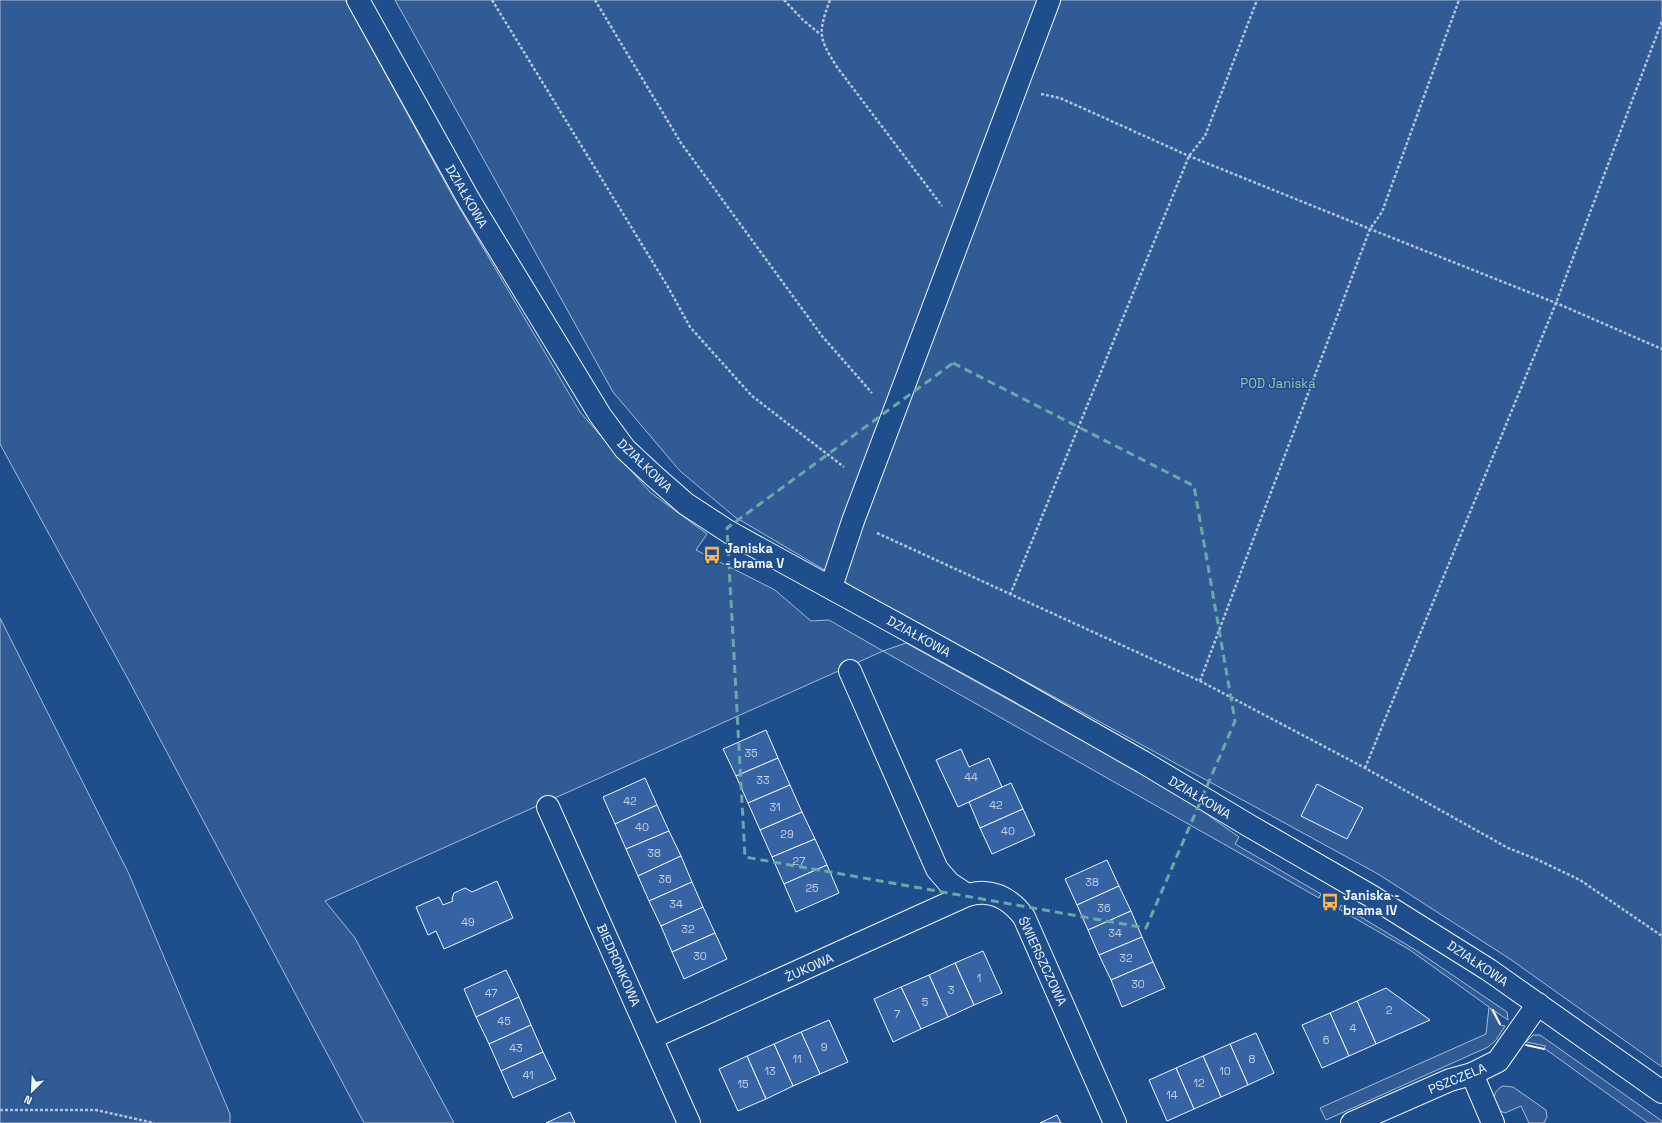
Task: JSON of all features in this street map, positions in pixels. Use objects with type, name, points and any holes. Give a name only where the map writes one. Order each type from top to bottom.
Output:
[{"type":"street","name":"DZIAŁKOWA","points":[[358,0],[469,200],[600,415],[625,449],[686,504],[729,532],[831,587],[1122,750],[1248,826],[1371,896],[1451,945],[1538,1004],[1662,1092]]},
{"type":"street","points":[[831,587],[853,521],[1049,0]]},
{"type":"street","points":[[850,671],[937,869],[949,884],[966,895]]},
{"type":"street","name":"BIEDRONKOWA","points":[[548,807],[690,1123]]},
{"type":"street","name":"ŚWIERSZCZOWA","points":[[966,895],[986,892],[1001,897],[1015,905],[1024,917],[1115,1123]]},
{"type":"street","name":"ŻUKOWA","points":[[651,1038],[966,895]]},
{"type":"street","name":"PSZCZELA","points":[[1352,1123],[1450,1080],[1472,1074],[1498,1060],[1538,1004]]},
{"type":"street","points":[[1472,1074],[1492,1123]]},
{"type":"path","points":[[492,0],[668,288],[690,327],[752,396],[845,468],[866,488]]},
{"type":"path","points":[[595,0],[682,143],[822,336],[893,417]]},
{"type":"path","points":[[784,0],[803,20],[820,34],[826,50],[836,67],[961,232]]},
{"type":"path","points":[[820,34],[830,0]]},
{"type":"path","points":[[1010,595],[1189,156],[1205,136],[1257,0]]},
{"type":"path","points":[[1200,681],[1370,229],[1382,212],[1459,0]]},
{"type":"path","points":[[1365,768],[1556,303],[1662,21]]},
{"type":"path","points":[[1015,89],[1060,98],[1189,156],[1556,303],[1662,349]]},
{"type":"path","points":[[853,521],[1010,595],[1200,681],[1365,768],[1508,848],[1536,859],[1580,880],[1662,936]]},
{"type":"path","points":[[0,1110],[96,1110],[154,1123]]},
{"type":"highlighted area","points":[[953,363],[1194,486],[1235,721],[1146,928],[745,857],[727,528]]},
{"type":"green space","points":[[0,0],[345,0],[453,197],[580,412],[650,492],[707,534],[696,550],[775,590],[811,621],[829,620],[883,651],[325,901],[355,938],[454,1123],[364,1123],[128,679],[0,444]]},
{"type":"green space","name":"POD Janiska","points":[[395,0],[1662,0],[1662,1067],[1510,959],[1378,874],[855,588],[735,517],[680,471],[613,392]]},
{"type":"green space","points":[[0,618],[129,874],[230,1114],[230,1123],[0,1123]]},
{"type":"green space","points":[[906,643],[1177,793],[1239,837],[1235,844],[1321,894],[1319,898],[883,651]]},
{"type":"green space","points":[[1341,905],[1417,951],[1507,1012],[1508,1020],[1490,1008],[1500,1025],[1505,1026],[1496,1040],[1488,1047],[1326,1120],[1320,1108],[1486,1034],[1489,1007],[1410,950],[1339,909]]},
{"type":"green space","points":[[1533,1035],[1540,1035],[1662,1121],[1662,1123],[1648,1123],[1544,1048],[1546,1046],[1526,1042]]},
{"type":"green space","points":[[1503,1086],[1513,1087],[1546,1110],[1547,1117],[1544,1123],[1529,1123],[1521,1106],[1505,1113],[1498,1110],[1494,1096],[1499,1088]]},
{"type":"building","points":[[766,730],[778,758],[736,776],[723,749]]},
{"type":"building","points":[[961,749],[969,767],[989,758],[1002,787],[958,807],[936,760]]},
{"type":"building","points":[[778,758],[790,785],[748,803],[736,776]]},
{"type":"building","points":[[645,778],[657,805],[615,824],[603,797]]},
{"type":"building","points":[[1011,783],[1023,809],[980,828],[969,802]]},
{"type":"building","points":[[1317,784],[1363,808],[1347,839],[1301,816]]},
{"type":"building","points":[[790,785],[802,812],[760,830],[748,803]]},
{"type":"building","points":[[657,805],[669,831],[626,849],[615,824]]},
{"type":"building","points":[[1023,809],[1035,835],[992,854],[980,828]]},
{"type":"building","points":[[802,812],[815,839],[772,857],[760,830]]},
{"type":"building","points":[[669,831],[681,856],[638,876],[626,849]]},
{"type":"building","points":[[815,839],[827,865],[784,884],[772,857]]},
{"type":"building","points":[[681,856],[692,882],[649,901],[638,876]]},
{"type":"building","points":[[1107,860],[1119,886],[1077,905],[1065,879]]},
{"type":"building","points":[[827,865],[839,893],[796,912],[784,884]]},
{"type":"building","points":[[497,881],[513,918],[444,949],[436,931],[428,935],[416,907],[439,897],[443,905],[453,901],[452,899],[454,893],[465,888],[472,892]]},
{"type":"building","points":[[692,882],[703,907],[661,926],[649,901]]},
{"type":"building","points":[[1119,886],[1131,911],[1088,930],[1077,905]]},
{"type":"building","points":[[703,907],[715,933],[672,952],[661,926]]},
{"type":"building","points":[[1131,911],[1142,937],[1099,955],[1088,930]]},
{"type":"building","points":[[715,933],[727,959],[684,979],[672,952]]},
{"type":"building","points":[[1142,937],[1153,962],[1111,980],[1099,955]]},
{"type":"building","points":[[983,951],[1002,993],[974,1005],[955,963]]},
{"type":"building","points":[[1153,962],[1165,988],[1122,1007],[1111,980]]},
{"type":"building","points":[[955,963],[974,1005],[948,1017],[929,975]]},
{"type":"building","points":[[506,970],[519,997],[476,1017],[464,989]]},
{"type":"building","points":[[929,975],[948,1017],[921,1029],[901,987]]},
{"type":"building","points":[[901,987],[921,1029],[893,1042],[874,999]]},
{"type":"building","points":[[1386,988],[1430,1020],[1376,1044],[1357,1001]]},
{"type":"building","points":[[519,997],[531,1025],[489,1044],[476,1017]]},
{"type":"building","points":[[1357,1001],[1376,1044],[1349,1056],[1330,1013]]},
{"type":"building","points":[[1330,1013],[1349,1056],[1322,1068],[1302,1025]]},
{"type":"building","points":[[829,1020],[848,1062],[820,1074],[801,1032]]},
{"type":"building","points":[[531,1025],[543,1052],[501,1071],[489,1044]]},
{"type":"building","points":[[801,1032],[820,1074],[793,1086],[774,1044]]},
{"type":"building","points":[[1256,1033],[1274,1073],[1248,1085],[1230,1044]]},
{"type":"building","points":[[774,1044],[793,1086],[766,1099],[747,1056]]},
{"type":"building","points":[[1230,1044],[1248,1085],[1221,1097],[1203,1056]]},
{"type":"building","points":[[543,1052],[556,1079],[513,1098],[501,1071]]},
{"type":"building","points":[[747,1056],[766,1099],[738,1111],[719,1069]]},
{"type":"building","points":[[1203,1056],[1221,1097],[1194,1109],[1176,1068]]},
{"type":"building","points":[[1176,1068],[1194,1109],[1167,1121],[1149,1080]]},
{"type":"building","points":[[570,1112],[575,1123],[546,1123]]},
{"type":"building","points":[[1057,1115],[1061,1123],[1040,1123]]},
{"type":"wall","points":[[1493,1010],[1500,1024]]},
{"type":"wall","points":[[1526,1045],[1544,1049]]},
{"type":"place","name":"Janiska - brama V","points":[[712,555]]},
{"type":"place","name":"Janiska - brama IV","points":[[1330,902]]}]
